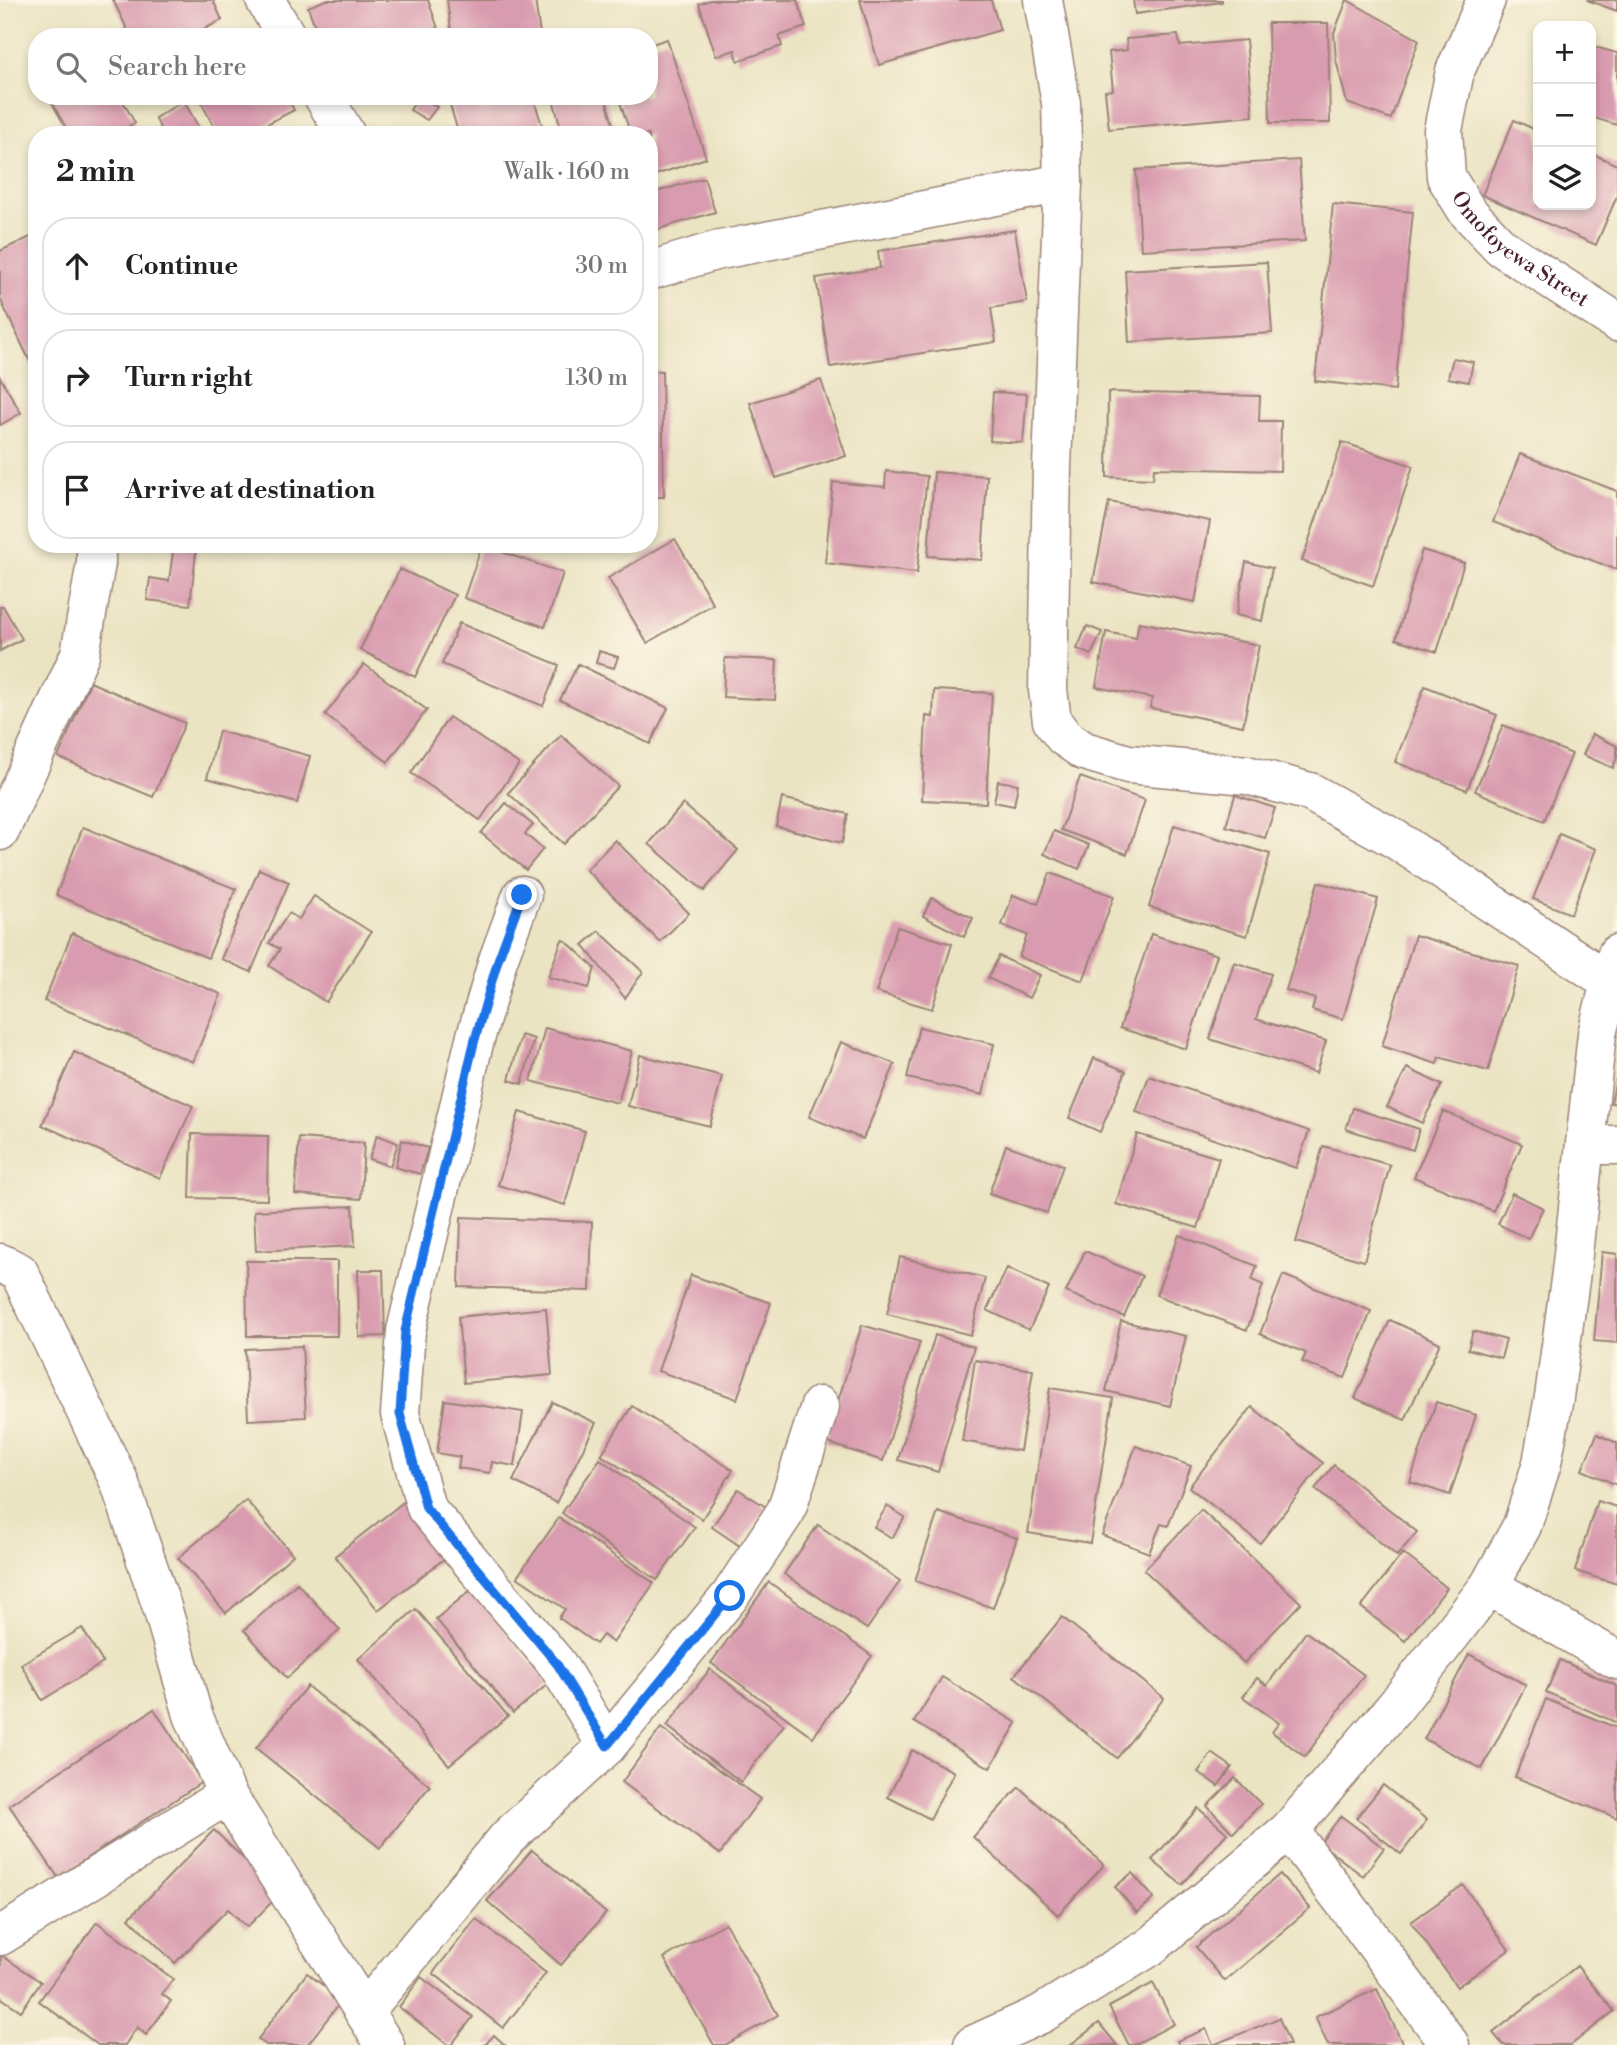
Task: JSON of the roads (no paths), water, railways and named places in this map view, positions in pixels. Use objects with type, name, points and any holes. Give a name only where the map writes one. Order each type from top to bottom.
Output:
[{"type":"street","points":[[265,0],[282,28]]},
{"type":"street","points":[[973,2045],[1041,2014],[1150,1947],[1289,1830],[1395,1707],[1489,1586],[1522,1526],[1542,1463],[1554,1398],[1571,1272],[1601,1145],[1597,1034],[1614,968],[1310,792],[1247,775],[1128,764],[1084,751],[1064,737],[1052,721],[1048,690],[1052,480],[1063,183],[1061,103],[1043,0]]},
{"type":"street","name":"Omofoyewa Street","points":[[1486,0],[1455,71],[1443,130],[1446,177],[1468,211],[1501,247],[1617,322]]},
{"type":"street","points":[[328,105],[341,126]]},
{"type":"street","points":[[658,268],[715,251],[1063,183]]},
{"type":"street","points":[[0,831],[80,654],[96,553]]},
{"type":"street","points":[[522,895],[498,960],[474,1043],[405,1331],[400,1414],[426,1508],[557,1664],[607,1746]]},
{"type":"street","points":[[0,1264],[19,1272],[119,1480],[162,1607],[193,1715],[226,1795],[385,2045]]},
{"type":"street","points":[[364,2012],[508,1837],[607,1746],[730,1596],[786,1511],[820,1406]]},
{"type":"street","points":[[1489,1586],[1617,1660]]},
{"type":"street","points":[[0,1936],[226,1795]]},
{"type":"street","points":[[1289,1830],[1450,2045]]}]
